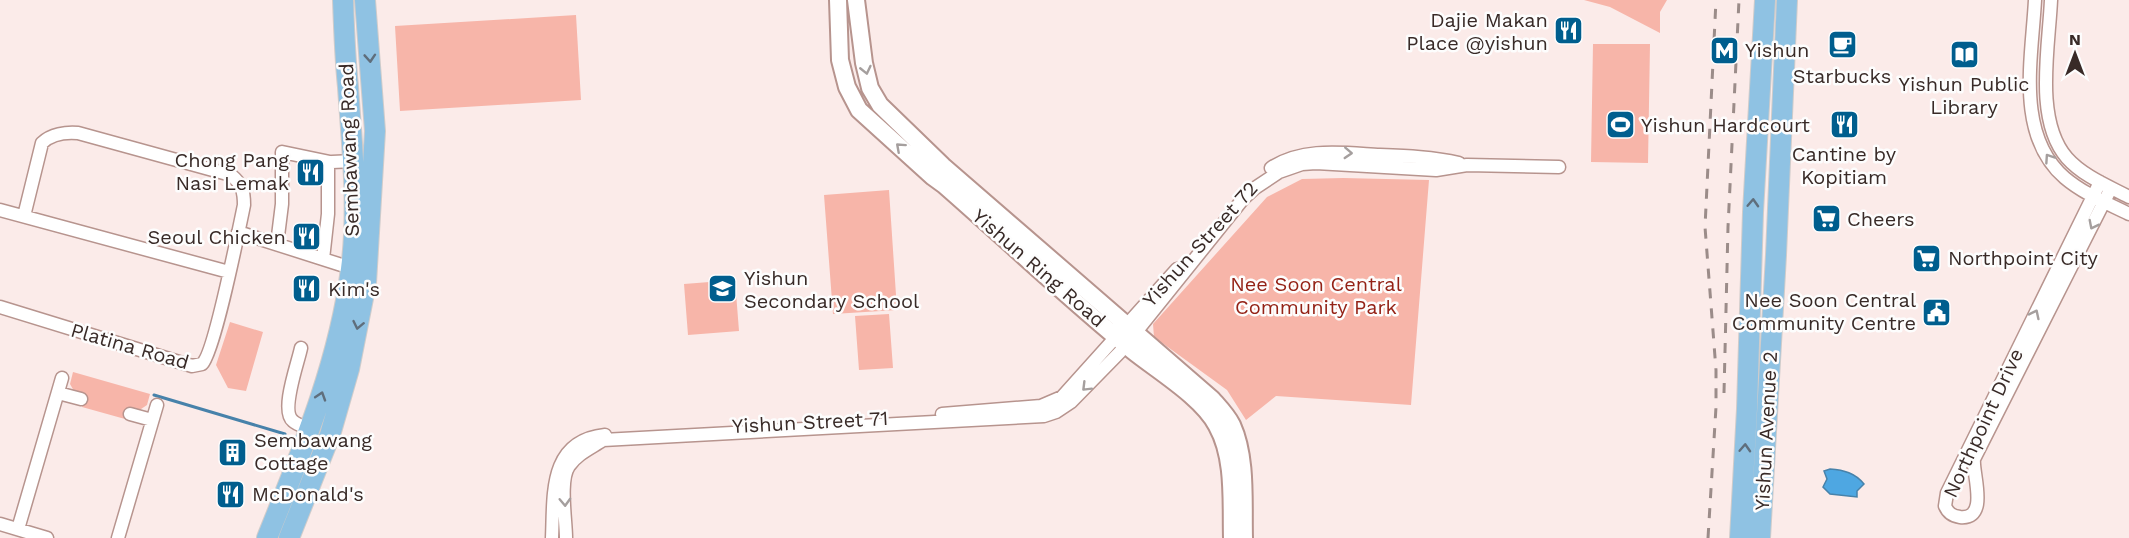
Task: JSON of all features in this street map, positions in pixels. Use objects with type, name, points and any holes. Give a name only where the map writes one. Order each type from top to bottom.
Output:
[{"type":"main road","name":"Sembawang Road","points":[[267,538],[310,429],[330,366],[344,313],[351,268],[354,161],[343,0]]},
{"type":"main road","name":"Sembawang Road","points":[[289,538],[330,435],[349,369],[366,283],[375,131],[365,0]]},
{"type":"main road","name":"Yishun Ring Road","points":[[838,0],[840,60],[847,87],[859,110],[933,177],[1126,335],[1212,399],[1232,425],[1241,465],[1244,538]]},
{"type":"main road","name":"Yishun Ring Road","points":[[856,0],[864,63],[870,87],[880,105],[1187,393],[1209,414],[1219,428],[1225,444],[1228,463],[1232,538]]},
{"type":"main road","name":"Yishun Avenue 2","points":[[1740,538],[1747,409],[1753,212],[1765,0]]},
{"type":"main road","name":"Yishun Avenue 2","points":[[1760,538],[1787,0]]},
{"type":"main road","points":[[300,512],[306,538]]},
{"type":"street","points":[[2035,0],[2031,102],[2037,137],[2048,159],[2057,170],[2092,196],[2129,214]]},
{"type":"street","points":[[2051,0],[2046,100],[2048,119],[2055,140],[2067,159],[2085,173],[2129,197]]},
{"type":"street","points":[[0,210],[229,272],[244,205],[244,193],[241,184],[231,175],[72,132],[47,138],[42,143],[24,216]]},
{"type":"street","points":[[277,244],[282,204],[282,152],[330,162],[354,161]]},
{"type":"street","name":"Yishun Street 72","points":[[1126,335],[1243,192],[1264,172],[1277,164],[1303,155],[1334,152],[1436,158],[1467,165],[1559,167]]},
{"type":"street","points":[[323,259],[328,214],[327,166],[330,162]]},
{"type":"street","name":"Northpoint Drive","points":[[2100,182],[1947,493],[1945,506],[1950,514],[1965,517],[1971,514],[1976,507],[1978,486],[1973,467],[1974,459],[2111,188]]},
{"type":"street","points":[[238,232],[351,268]]},
{"type":"street","name":"Platina Road","points":[[0,307],[197,366],[207,357],[229,272]]},
{"type":"street","name":"Yishun Street 71","points":[[552,538],[554,483],[558,465],[580,443],[595,436],[908,417],[1041,406],[1062,398],[1126,335]]},
{"type":"street","name":"Yishun Street 71","points":[[566,538],[564,482],[567,468],[576,457],[603,440],[1044,416],[1056,412],[1071,402],[1126,335]]},
{"type":"street","points":[[301,348],[287,412],[292,421],[310,429]]},
{"type":"street","points":[[18,529],[62,378]]},
{"type":"street","points":[[57,393],[81,399]]},
{"type":"street","points":[[118,538],[157,405]]},
{"type":"street","points":[[130,414],[152,420]]},
{"type":"street","points":[[0,525],[47,538]]},
{"type":"green space","points":[[1584,0],[1667,0],[1660,12],[1660,33],[1610,7]]},
{"type":"green space","points":[[576,15],[581,100],[400,111],[395,26]]},
{"type":"green space","name":"Yishun Hardcourt","points":[[1593,44],[1650,44],[1648,163],[1591,162]]},
{"type":"green space","name":"Nee Soon Central Community Park","points":[[1302,179],[1429,180],[1411,405],[1276,396],[1246,420],[1227,390],[1154,337],[1153,324],[1267,197]]},
{"type":"green space","points":[[889,190],[897,310],[833,314],[824,195]]},
{"type":"green space","points":[[735,280],[739,331],[688,335],[684,284]]},
{"type":"green space","points":[[889,314],[893,368],[859,370],[855,316]]},
{"type":"green space","points":[[230,322],[263,332],[246,391],[228,388],[216,365]]},
{"type":"green space","points":[[73,372],[150,394],[147,405],[138,411],[128,408],[125,419],[82,407],[85,396],[75,393],[70,384]]},
{"type":"water","points":[[1830,469],[1849,473],[1861,480],[1864,484],[1857,491],[1857,497],[1830,494],[1823,487],[1827,479],[1824,471]]},
{"type":"waterway","points":[[154,395],[285,434]]},
{"type":"railway","points":[[1708,538],[1716,370],[1705,227],[1716,0]]},
{"type":"railway","points":[[1724,393],[1728,227],[1739,0]]},
{"type":"place","name":"Dajie Makan Place @yishun","points":[[1569,31]]},
{"type":"place","name":"Starbucks","points":[[1842,45]]},
{"type":"place","name":"Yishun","points":[[1724,50]]},
{"type":"place","name":"Yishun Public Library","points":[[1964,54]]},
{"type":"place","name":"Cantine by Kopitiam","points":[[1844,124]]},
{"type":"place","name":"Yishun Hardcourt","points":[[1620,125]]},
{"type":"place","name":"Chong Pang Nasi Lemak","points":[[310,172]]},
{"type":"place","name":"Cheers","points":[[1826,219]]},
{"type":"place","name":"Seoul Chicken","points":[[307,237]]},
{"type":"place","name":"Northpoint City","points":[[1927,258]]},
{"type":"place","name":"Kim's","points":[[307,289]]},
{"type":"place","name":"Yishun Secondary School","points":[[723,289]]},
{"type":"place","name":"Nee Soon Central Community Centre","points":[[1937,312]]},
{"type":"place","name":"Sembawang Cottage","points":[[233,452]]},
{"type":"place","name":"McDonald's","points":[[231,494]]}]
